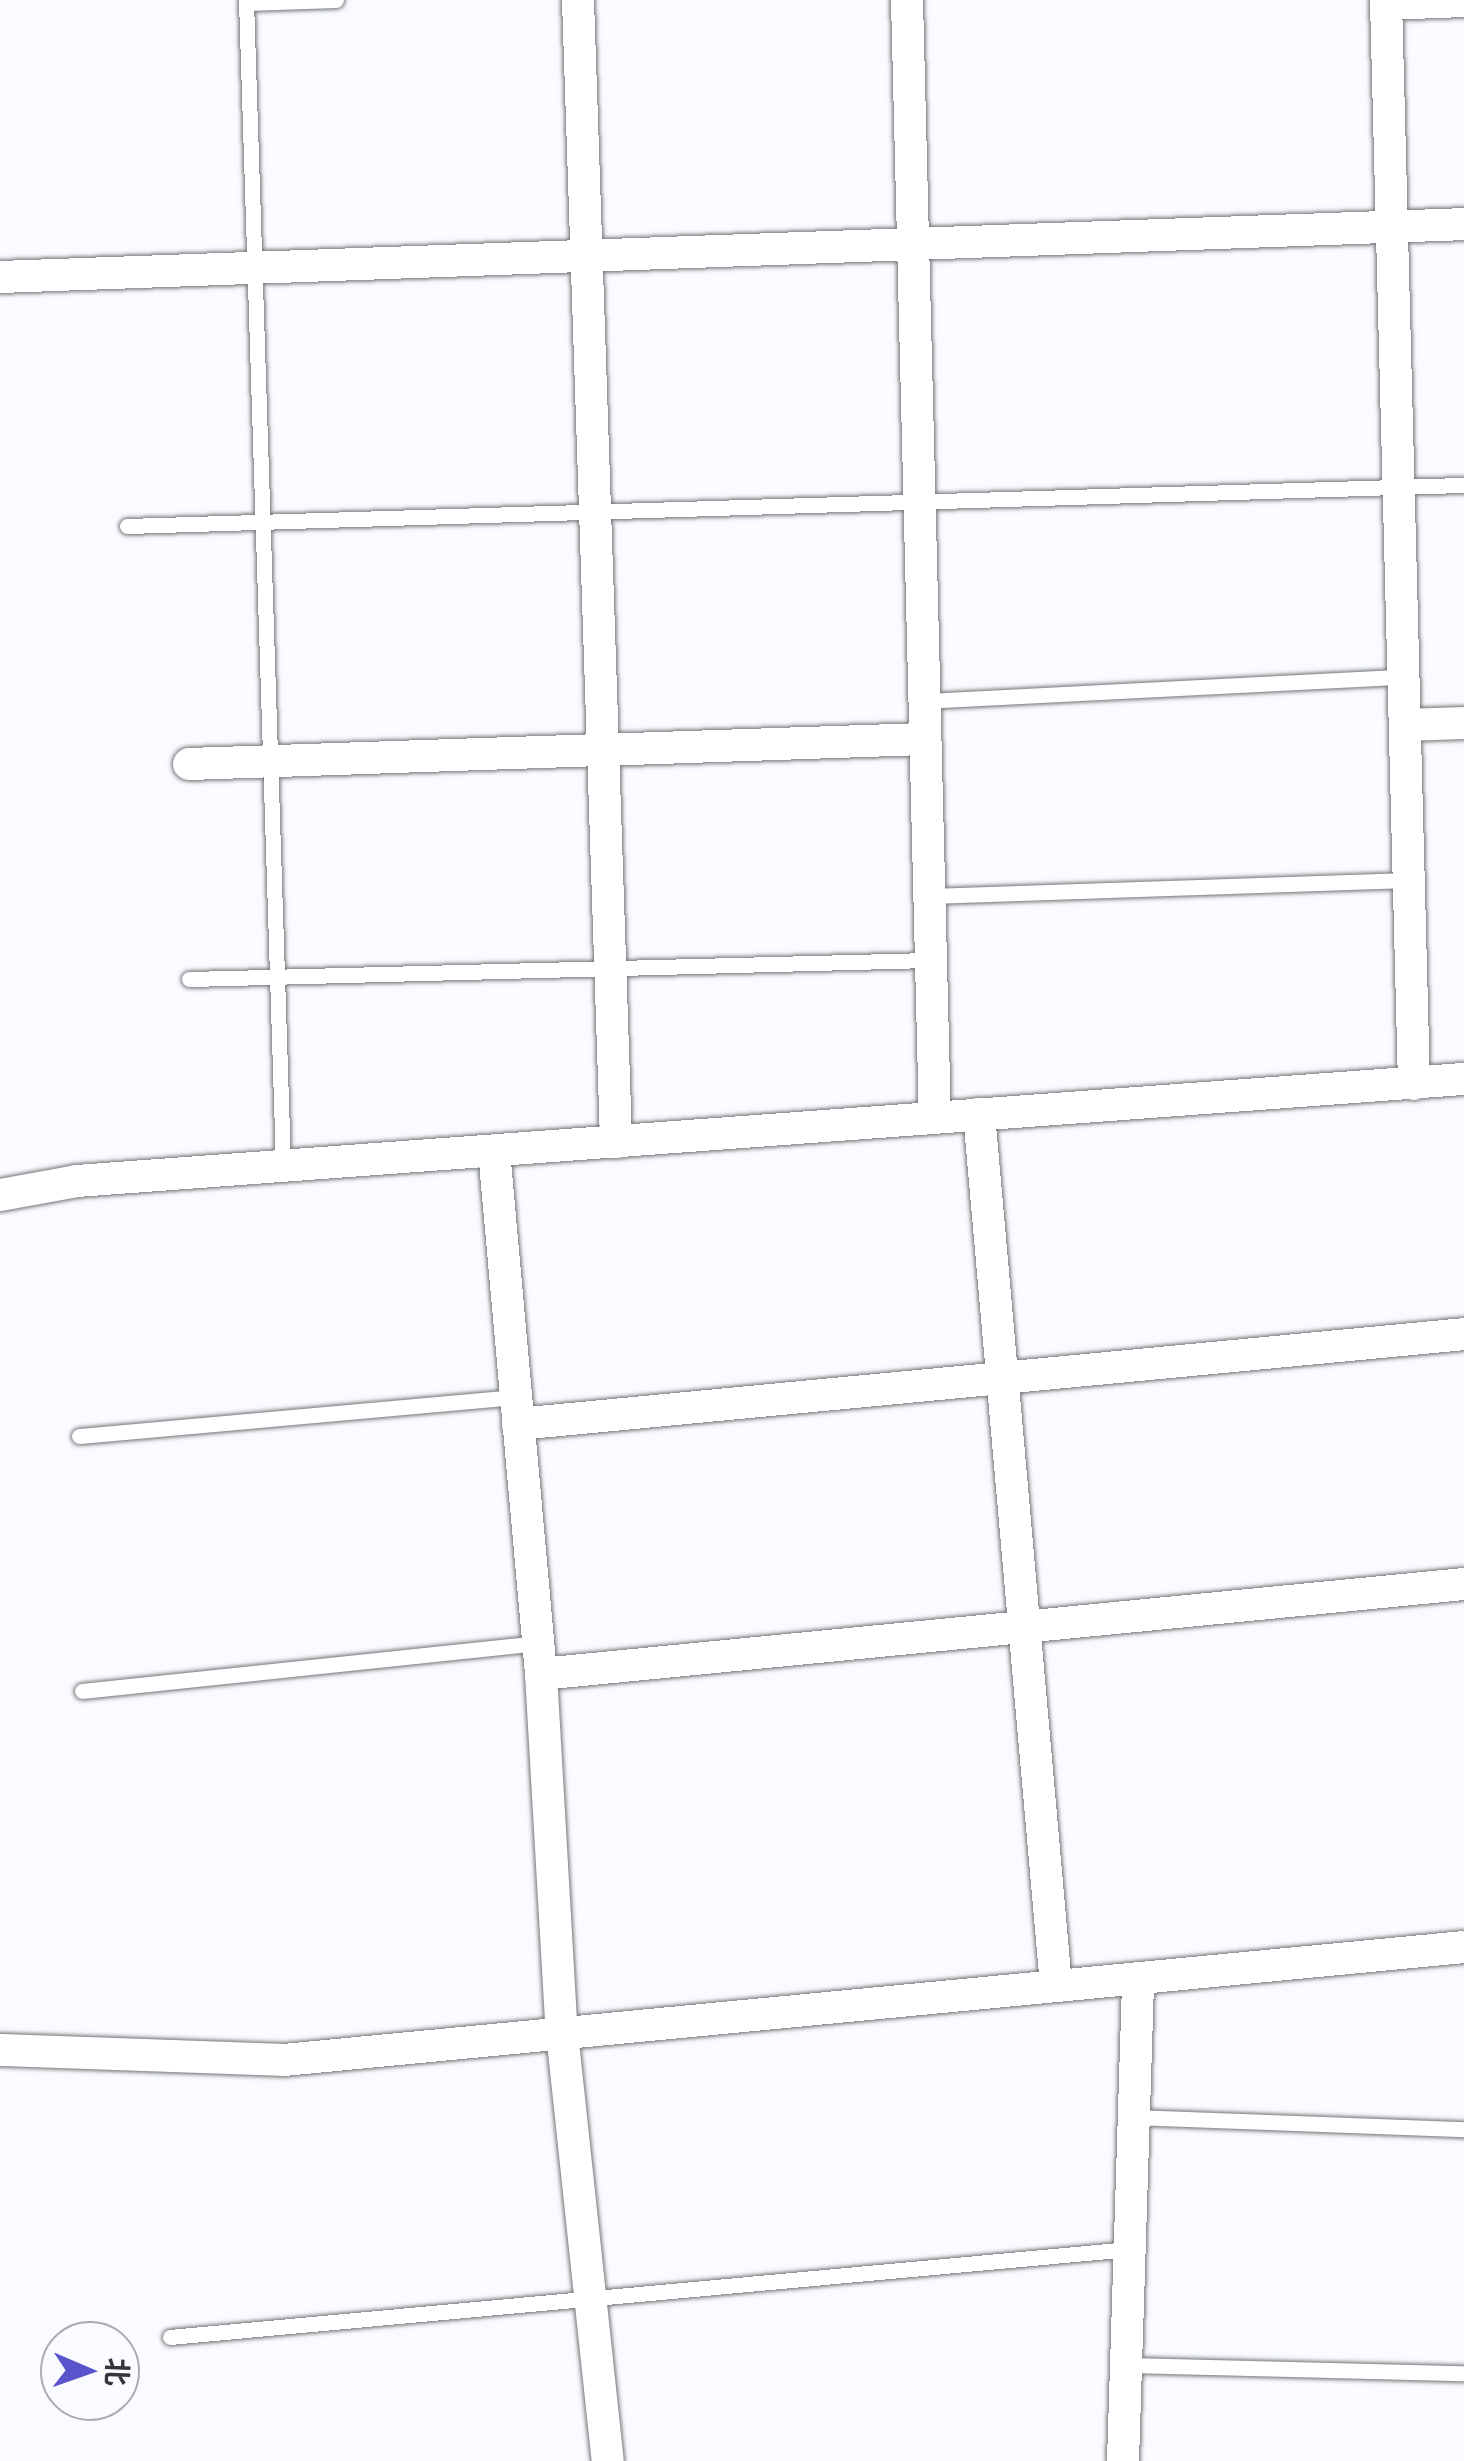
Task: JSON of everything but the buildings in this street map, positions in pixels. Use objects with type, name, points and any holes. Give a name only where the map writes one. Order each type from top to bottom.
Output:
[{"type":"street","points":[[578,0],[616,1142]]},
{"type":"street","points":[[906,0],[935,1118]]},
{"type":"street","points":[[1414,1084],[1386,2],[1464,1]]},
{"type":"street","points":[[0,277],[1464,224]]},
{"type":"street","points":[[1404,725],[1464,723]]},
{"type":"street","points":[[189,764],[925,739]]},
{"type":"street","points":[[0,1195],[77,1181],[1464,1079]]},
{"type":"street","points":[[979,1114],[1056,1986]]},
{"type":"street","points":[[494,1151],[539,1658],[562,2033],[608,2461]]},
{"type":"street","points":[[517,1410],[1002,1378],[1464,1334]]},
{"type":"street","points":[[539,1658],[1024,1627],[1464,1584]]},
{"type":"street","points":[[0,2050],[284,2060],[1464,1947]]},
{"type":"street","points":[[1123,2461],[1138,1978]]},
{"type":"lane","points":[[282,1166],[246,1],[336,0]]},
{"type":"lane","points":[[127,526],[1464,485]]},
{"type":"lane","points":[[924,701],[1404,678]]},
{"type":"lane","points":[[929,896],[1409,880]]},
{"type":"lane","points":[[189,979],[931,960]]},
{"type":"lane","points":[[79,1436],[517,1410]]},
{"type":"lane","points":[[82,1691],[539,1658]]},
{"type":"lane","points":[[1133,2117],[1464,2130]]},
{"type":"lane","points":[[170,2337],[1130,2249]]},
{"type":"lane","points":[[1126,2365],[1464,2373]]}]
